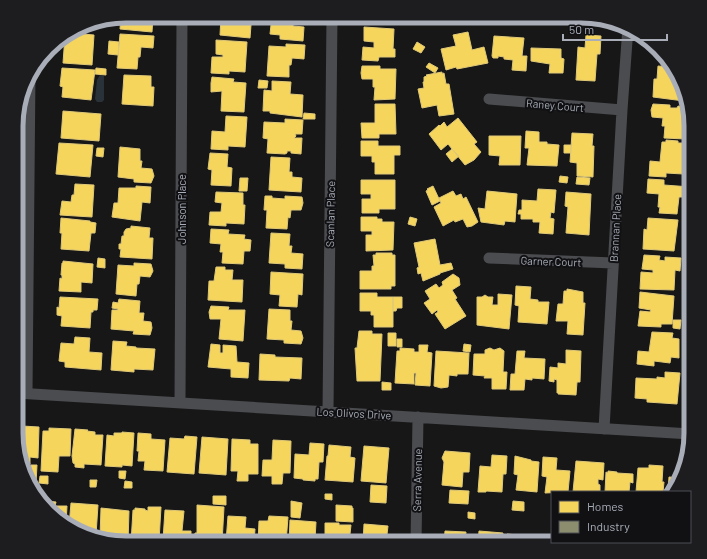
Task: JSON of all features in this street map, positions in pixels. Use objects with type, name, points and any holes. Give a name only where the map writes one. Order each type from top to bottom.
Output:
[{"type":"street","name":"Johnson Place","points":[[180,402],[182,23]]},
{"type":"street","name":"Scanlan Place","points":[[328,412],[332,23]]},
{"type":"street","name":"Brannan Place","points":[[604,429],[627,34]]},
{"type":"street","points":[[23,353],[30,89]]},
{"type":"street","name":"Raney Court","points":[[489,99],[622,110]]},
{"type":"street","name":"Garner Court","points":[[489,258],[613,264]]},
{"type":"street","name":"Los Olivos Drive","points":[[23,393],[684,434]]},
{"type":"street","name":"Serra Avenue","points":[[416,536],[418,417]]},
{"type":"shaded area","points":[[100,75],[104,76],[104,100],[102,102],[97,102],[95,99],[97,80]]},
{"type":"building: Homes","points":[[120,23],[153,23],[152,32],[120,29]]},
{"type":"building: Homes","points":[[221,23],[250,23],[251,25],[250,38],[220,35]]},
{"type":"building: Homes","points":[[271,23],[293,23],[293,26],[304,27],[303,41],[280,39],[280,35],[270,34]]},
{"type":"building: Homes","points":[[364,27],[394,29],[393,49],[395,49],[395,57],[379,57],[378,61],[362,60],[363,47],[374,48],[374,42],[364,41]]},
{"type":"building: Homes","points":[[468,32],[472,50],[484,47],[488,63],[457,69],[456,67],[446,70],[441,49],[456,46],[453,35]]},
{"type":"building: Homes","points":[[80,34],[94,35],[92,65],[63,63],[64,43]]},
{"type":"building: Homes","points":[[120,34],[154,36],[153,48],[141,47],[137,69],[117,68]]},
{"type":"building: Homes","points":[[586,35],[601,36],[600,54],[597,54],[595,81],[576,80],[578,47],[585,48]]},
{"type":"building: Homes","points":[[494,36],[524,38],[522,56],[527,56],[526,71],[512,70],[513,60],[504,59],[504,57],[498,56],[498,58],[493,58]]},
{"type":"building: Homes","points":[[216,40],[247,42],[245,72],[229,71],[229,74],[211,73],[212,57],[223,57],[223,55],[216,54]]},
{"type":"building: Homes","points":[[109,41],[119,42],[118,55],[108,54]]},
{"type":"building: Homes","points":[[417,42],[425,47],[421,53],[413,49]]},
{"type":"building: Homes","points":[[286,44],[305,45],[304,59],[292,58],[291,65],[289,65],[289,77],[267,76],[269,46],[286,47]]},
{"type":"building: Homes","points":[[531,48],[561,49],[561,58],[564,59],[563,73],[549,73],[550,64],[531,61]]},
{"type":"building: Homes","points":[[429,63],[438,68],[435,73],[426,67]]},
{"type":"building: Homes","points":[[362,66],[380,66],[380,69],[396,69],[395,99],[374,100],[375,87],[373,87],[373,79],[362,79]]},
{"type":"building: Homes","points":[[658,66],[665,67],[676,86],[681,101],[653,97],[654,79],[657,79]]},
{"type":"building: Homes","points":[[62,68],[95,70],[91,100],[62,97],[63,87],[60,86]]},
{"type":"building: Homes","points":[[96,68],[106,69],[106,75],[95,74]]},
{"type":"building: Homes","points":[[442,72],[442,74],[444,73],[446,84],[449,84],[454,114],[439,116],[437,105],[422,108],[418,89],[424,88],[423,82],[424,77],[427,76],[426,75]]},
{"type":"building: Homes","points":[[124,75],[151,76],[151,87],[154,87],[153,106],[122,104]]},
{"type":"building: Homes","points":[[212,77],[234,79],[233,82],[246,83],[244,112],[221,111],[222,91],[211,92]]},
{"type":"building: Homes","points":[[259,80],[268,81],[267,88],[258,88]]},
{"type":"building: Homes","points":[[272,81],[291,82],[290,94],[303,95],[302,117],[263,111],[264,90],[272,91]]},
{"type":"building: Homes","points":[[375,104],[395,104],[396,134],[379,134],[379,138],[362,138],[361,123],[375,123]]},
{"type":"building: Homes","points":[[653,104],[670,105],[670,108],[682,107],[684,139],[664,138],[665,126],[662,126],[663,118],[652,117],[651,110]]},
{"type":"building: Homes","points":[[63,111],[101,114],[99,141],[61,138]]},
{"type":"building: Homes","points":[[304,113],[315,114],[315,119],[303,119]]},
{"type":"building: Homes","points":[[226,116],[247,117],[245,147],[228,146],[228,150],[211,149],[212,131],[225,132]]},
{"type":"building: Homes","points":[[458,118],[477,142],[474,144],[481,152],[474,160],[465,165],[448,144],[441,150],[429,134],[444,122],[447,127]]},
{"type":"building: Homes","points":[[285,119],[303,120],[302,134],[295,134],[296,136],[294,138],[302,138],[301,154],[291,153],[291,151],[287,151],[285,154],[267,153],[268,139],[263,138],[264,122],[285,123]]},
{"type":"building: Homes","points":[[526,131],[539,132],[539,142],[559,145],[557,166],[527,165],[529,148],[525,148]]},
{"type":"building: Homes","points":[[572,133],[593,134],[593,177],[577,176],[577,163],[570,162]]},
{"type":"building: Homes","points":[[489,136],[521,136],[520,165],[499,165],[500,156],[489,155]]},
{"type":"building: Homes","points":[[666,140],[684,143],[683,174],[666,173],[666,177],[649,176],[650,161],[660,162],[662,142],[666,142]]},
{"type":"building: Homes","points":[[361,141],[378,141],[378,146],[400,146],[400,155],[394,155],[394,174],[375,174],[375,162],[372,162],[372,156],[361,156]]},
{"type":"building: Homes","points":[[59,143],[93,145],[90,177],[56,174]]},
{"type":"building: Homes","points":[[564,145],[571,145],[571,153],[564,153]]},
{"type":"building: Homes","points":[[120,147],[140,149],[140,161],[142,161],[141,168],[152,169],[154,176],[151,183],[134,182],[134,179],[118,177]]},
{"type":"building: Homes","points":[[97,148],[104,148],[103,157],[96,156]]},
{"type":"building: Homes","points":[[452,149],[459,156],[452,162],[446,154]]},
{"type":"building: Homes","points":[[210,153],[228,154],[227,167],[232,168],[231,186],[211,185],[212,170],[208,169]]},
{"type":"building: Homes","points":[[271,157],[290,158],[289,172],[292,172],[292,177],[302,178],[301,192],[269,190]]},
{"type":"building: Homes","points":[[560,176],[568,177],[567,183],[559,182]]},
{"type":"building: Homes","points":[[577,177],[590,178],[589,185],[576,184]]},
{"type":"building: Homes","points":[[240,178],[248,178],[247,191],[239,191]]},
{"type":"building: Homes","points":[[648,179],[664,180],[664,185],[684,186],[684,197],[679,197],[677,214],[659,213],[659,194],[647,193]]},
{"type":"building: Homes","points":[[361,180],[395,180],[395,209],[379,209],[379,213],[362,213],[362,199],[371,199],[371,194],[361,194]]},
{"type":"building: Homes","points":[[75,184],[94,185],[92,217],[60,215],[62,201],[71,202],[72,195],[74,195]]},
{"type":"building: Homes","points":[[136,186],[151,187],[150,203],[142,202],[140,221],[112,217],[114,203],[118,203],[119,188],[136,188]]},
{"type":"building: Homes","points":[[433,186],[440,201],[432,205],[426,191]]},
{"type":"building: Homes","points":[[538,189],[556,190],[554,213],[551,212],[550,218],[554,219],[553,234],[539,233],[540,222],[533,222],[533,219],[521,219],[521,214],[518,214],[519,210],[522,210],[522,200],[537,201]]},
{"type":"building: Homes","points":[[453,191],[456,196],[461,194],[463,199],[466,197],[478,222],[472,226],[467,227],[463,219],[455,222],[454,220],[443,226],[434,207],[441,203],[439,198]]},
{"type":"building: Homes","points":[[487,191],[517,194],[515,222],[505,221],[504,225],[481,222],[478,208],[485,209]]},
{"type":"building: Homes","points":[[216,192],[243,193],[243,205],[245,205],[244,224],[226,223],[226,226],[209,225],[210,212],[221,212],[222,203],[215,202]]},
{"type":"building: Homes","points":[[566,192],[591,194],[589,235],[566,233],[568,207],[565,206]]},
{"type":"building: Homes","points":[[265,196],[285,199],[285,196],[302,197],[303,203],[301,210],[291,210],[290,218],[288,217],[287,229],[266,228],[267,210],[264,210]]},
{"type":"building: Homes","points":[[361,217],[377,217],[377,219],[382,219],[382,222],[394,222],[393,250],[366,251],[366,235],[372,235],[372,231],[361,231]]},
{"type":"building: Homes","points":[[410,217],[417,219],[415,226],[408,224]]},
{"type":"building: Homes","points":[[61,218],[96,223],[95,233],[91,233],[89,251],[61,249]]},
{"type":"building: Homes","points":[[648,218],[678,220],[674,251],[643,249],[644,229],[647,230]]},
{"type":"building: Homes","points":[[131,226],[150,228],[149,238],[153,238],[152,259],[120,257],[121,249],[119,249],[119,244],[121,244],[122,236],[124,236],[126,229],[131,228]]},
{"type":"building: Homes","points":[[211,229],[229,230],[228,234],[245,235],[244,239],[251,240],[250,251],[244,251],[243,264],[222,263],[223,252],[220,252],[221,244],[210,243]]},
{"type":"building: Homes","points":[[271,233],[290,234],[289,246],[292,246],[291,253],[303,254],[302,269],[285,268],[285,264],[269,263]]},
{"type":"building: Homes","points":[[435,239],[440,265],[451,263],[453,269],[423,281],[421,273],[418,274],[417,268],[419,267],[414,243]]},
{"type":"building: Homes","points":[[376,253],[392,253],[392,255],[395,255],[395,286],[391,286],[391,289],[360,289],[360,271],[372,271],[372,266],[374,266],[373,255],[376,255]]},
{"type":"building: Homes","points":[[644,255],[660,256],[659,260],[665,261],[665,257],[681,258],[680,271],[675,270],[674,290],[640,289],[641,272],[653,273],[653,270],[642,269]]},
{"type":"building: Homes","points":[[98,258],[105,259],[105,268],[97,267]]},
{"type":"building: Homes","points":[[63,261],[93,264],[92,283],[81,282],[81,292],[59,291],[60,278],[62,279],[61,275]]},
{"type":"building: Homes","points":[[134,263],[151,264],[153,271],[150,277],[140,276],[139,284],[137,284],[136,296],[116,294],[118,265],[134,266]]},
{"type":"building: Homes","points":[[216,267],[225,267],[225,270],[233,270],[232,280],[243,280],[242,302],[208,300],[209,281],[214,281]]},
{"type":"building: Homes","points":[[271,272],[303,274],[302,295],[298,294],[297,307],[279,306],[280,295],[270,294]]},
{"type":"building: Homes","points":[[453,274],[459,278],[460,285],[452,290],[457,298],[455,299],[466,316],[445,329],[435,314],[438,312],[437,310],[432,314],[424,303],[430,299],[425,291],[436,284],[439,288],[443,285],[442,282]]},
{"type":"building: Homes","points":[[516,286],[531,287],[530,299],[538,300],[538,302],[549,302],[547,324],[518,322],[519,306],[515,305]]},
{"type":"building: Homes","points":[[567,289],[583,292],[583,303],[585,303],[583,335],[567,334],[568,321],[556,321],[558,304],[563,304],[564,291],[567,291]]},
{"type":"building: Homes","points":[[640,292],[674,296],[672,324],[661,324],[661,327],[638,326],[640,311],[650,312],[651,310],[639,308]]},
{"type":"building: Homes","points":[[360,293],[377,293],[377,297],[393,297],[393,327],[374,327],[374,315],[371,315],[371,311],[360,311]]},
{"type":"building: Homes","points":[[498,294],[512,295],[509,329],[477,325],[477,297],[482,297],[485,295],[488,297],[493,297],[492,305],[498,305]]},
{"type":"building: Homes","points":[[60,297],[98,299],[97,310],[93,310],[93,312],[91,312],[90,328],[61,326],[62,316],[57,315],[57,307],[59,308]]},
{"type":"building: Homes","points":[[393,297],[402,297],[402,308],[397,308],[396,311],[393,311]]},
{"type":"building: Homes","points":[[119,299],[140,301],[139,313],[144,313],[143,321],[151,322],[152,328],[150,335],[133,334],[134,331],[111,329],[112,310],[118,310],[112,308],[113,302],[118,303]]},
{"type":"building: Homes","points":[[211,306],[229,307],[228,310],[245,310],[243,341],[219,339],[221,319],[210,319],[209,312]]},
{"type":"building: Homes","points":[[269,309],[290,310],[290,321],[292,321],[291,330],[301,331],[303,338],[301,344],[284,343],[284,340],[267,339]]},
{"type":"building: Homes","points":[[673,320],[681,320],[680,329],[673,328]]},
{"type":"building: Homes","points":[[359,331],[372,331],[372,334],[382,334],[380,381],[357,381],[355,348],[357,348]]},
{"type":"building: Homes","points":[[652,332],[673,333],[672,338],[679,339],[679,358],[671,357],[670,363],[654,361],[654,366],[637,364],[638,351],[649,352]]},
{"type":"building: Homes","points":[[388,333],[396,333],[396,346],[388,346]]},
{"type":"building: Homes","points":[[75,337],[90,338],[89,352],[102,353],[101,370],[65,367],[65,362],[59,361],[61,343],[74,344]]},
{"type":"building: Homes","points":[[397,339],[402,339],[402,347],[397,347]]},
{"type":"building: Homes","points":[[113,341],[127,342],[126,346],[136,348],[155,349],[153,370],[134,369],[134,372],[111,370]]},
{"type":"building: Homes","points":[[211,344],[220,345],[220,353],[223,353],[223,345],[236,346],[237,362],[249,363],[248,378],[231,377],[231,369],[208,367]]},
{"type":"building: Homes","points":[[464,344],[471,345],[470,352],[463,351]]},
{"type":"building: Homes","points":[[419,345],[428,345],[427,352],[432,353],[430,386],[415,385],[416,373],[414,373],[414,384],[395,383],[397,351],[400,351],[400,348],[414,349],[414,352],[419,352]]},
{"type":"building: Homes","points":[[490,348],[494,350],[500,348],[504,351],[503,372],[507,372],[506,389],[492,389],[492,378],[484,378],[485,376],[473,375],[474,354],[485,354],[485,350]]},
{"type":"building: Homes","points":[[566,350],[581,351],[580,382],[577,382],[576,395],[558,394],[557,380],[554,379],[554,382],[549,381],[550,367],[558,368],[558,363],[566,364]]},
{"type":"building: Homes","points":[[436,351],[469,353],[468,374],[457,374],[457,376],[449,375],[448,387],[441,388],[434,386]]},
{"type":"building: Homes","points":[[517,351],[525,351],[524,358],[545,359],[544,379],[525,379],[524,390],[510,390],[511,374],[515,374]]},
{"type":"building: Homes","points":[[260,354],[275,355],[275,357],[302,358],[301,379],[290,378],[289,381],[259,380]]},
{"type":"building: Homes","points":[[665,372],[680,373],[677,404],[647,402],[647,399],[635,398],[636,378],[665,378]]},
{"type":"building: Homes","points":[[382,382],[391,383],[391,390],[382,390]]},
{"type":"building: Homes","points":[[23,426],[39,427],[38,458],[30,457],[30,464],[27,464],[26,460],[23,440]]},
{"type":"building: Homes","points":[[49,428],[71,429],[70,456],[59,456],[58,472],[41,471],[43,431],[49,431]]},
{"type":"building: Homes","points":[[75,429],[88,430],[87,431],[95,432],[95,435],[103,435],[101,465],[84,464],[84,468],[75,467],[72,456]]},
{"type":"building: Homes","points":[[114,433],[134,433],[132,466],[105,466],[107,435],[114,436]]},
{"type":"building: Homes","points":[[138,433],[151,434],[151,439],[165,440],[163,471],[144,470],[145,461],[138,461]]},
{"type":"building: Homes","points":[[185,436],[197,437],[194,474],[167,472],[170,438],[184,439]]},
{"type":"building: Homes","points":[[202,437],[228,439],[226,475],[199,473]]},
{"type":"building: Homes","points":[[232,439],[250,440],[250,444],[258,444],[258,474],[248,474],[248,481],[237,481],[238,471],[231,471]]},
{"type":"building: Homes","points":[[273,440],[291,441],[290,473],[283,473],[282,484],[272,484],[272,476],[262,476],[263,460],[272,460]]},
{"type":"building: Homes","points":[[310,443],[324,444],[323,462],[319,462],[318,479],[315,479],[315,481],[294,478],[295,454],[309,455]]},
{"type":"building: Homes","points":[[329,445],[351,447],[350,457],[355,458],[353,482],[325,480]]},
{"type":"building: Homes","points":[[364,446],[389,448],[386,483],[361,481]]},
{"type":"building: Homes","points":[[445,451],[470,453],[469,472],[463,472],[462,487],[442,485],[444,462],[442,458]]},
{"type":"building: Homes","points":[[492,455],[507,456],[506,474],[503,474],[502,492],[478,492],[480,466],[491,467]]},
{"type":"building: Homes","points":[[515,456],[539,462],[537,492],[516,490],[518,475],[514,474]]},
{"type":"building: Homes","points":[[543,457],[557,458],[556,470],[570,471],[568,491],[551,491],[551,493],[545,493],[547,477],[542,476]]},
{"type":"building: Homes","points":[[576,461],[604,463],[603,480],[598,479],[600,491],[573,491]]},
{"type":"building: Homes","points":[[31,465],[37,465],[36,483],[31,473]]},
{"type":"building: Homes","points":[[649,465],[663,466],[663,491],[636,491],[638,468],[649,468]]},
{"type":"building: Homes","points":[[119,471],[126,471],[125,479],[119,478]]},
{"type":"building: Homes","points":[[608,471],[633,474],[633,483],[630,482],[629,491],[605,491],[606,472],[608,473]]},
{"type":"building: Homes","points":[[40,476],[48,476],[48,484],[39,483]]},
{"type":"building: Homes","points":[[669,477],[674,477],[670,485],[668,488]]},
{"type":"building: Homes","points":[[90,480],[97,480],[96,487],[90,487]]},
{"type":"building: Homes","points":[[125,481],[132,482],[132,488],[124,488]]},
{"type":"building: Homes","points":[[371,485],[387,486],[386,503],[370,502]]},
{"type":"building: Homes","points":[[450,490],[469,491],[468,504],[449,503]]},
{"type":"building: Homes","points":[[325,494],[332,494],[332,500],[325,499]]},
{"type":"building: Homes","points":[[213,496],[226,496],[226,505],[213,504]]},
{"type":"building: Homes","points":[[49,501],[56,502],[55,506],[67,506],[66,517]]},
{"type":"building: Homes","points":[[291,501],[302,503],[300,518],[291,517]]},
{"type":"building: Homes","points":[[513,501],[524,502],[524,511],[512,510]]},
{"type":"building: Homes","points":[[71,503],[98,505],[96,532],[70,519]]},
{"type":"building: Homes","points":[[197,505],[224,507],[222,536],[195,536],[195,533],[197,533]]},
{"type":"building: Homes","points":[[336,505],[352,506],[353,522],[336,521]]},
{"type":"building: Homes","points":[[148,507],[161,507],[159,536],[131,536],[133,510],[135,510],[135,508],[145,509],[148,511]]},
{"type":"building: Homes","points":[[101,508],[129,511],[128,536],[100,533]]},
{"type":"building: Homes","points":[[165,510],[184,511],[182,531],[191,531],[191,536],[163,536]]},
{"type":"building: Homes","points":[[468,512],[475,513],[475,519],[468,518]]},
{"type":"building: Homes","points":[[228,516],[246,517],[245,528],[255,529],[254,536],[226,536]]},
{"type":"building: Homes","points":[[269,516],[288,517],[287,536],[258,536],[259,521],[268,521]]},
{"type":"building: Homes","points":[[290,520],[316,522],[315,536],[289,536]]},
{"type":"building: Homes","points":[[325,523],[351,525],[350,536],[328,536],[328,534],[325,534]]},
{"type":"building: Homes","points":[[364,524],[388,526],[387,536],[363,536]]},
{"type":"building: Homes","points":[[445,531],[466,532],[466,536],[445,536]]},
{"type":"building: Homes","points":[[479,531],[503,533],[503,536],[479,536]]},
{"type":"building: Homes","points":[[507,534],[518,535],[518,536],[507,536]]}]
